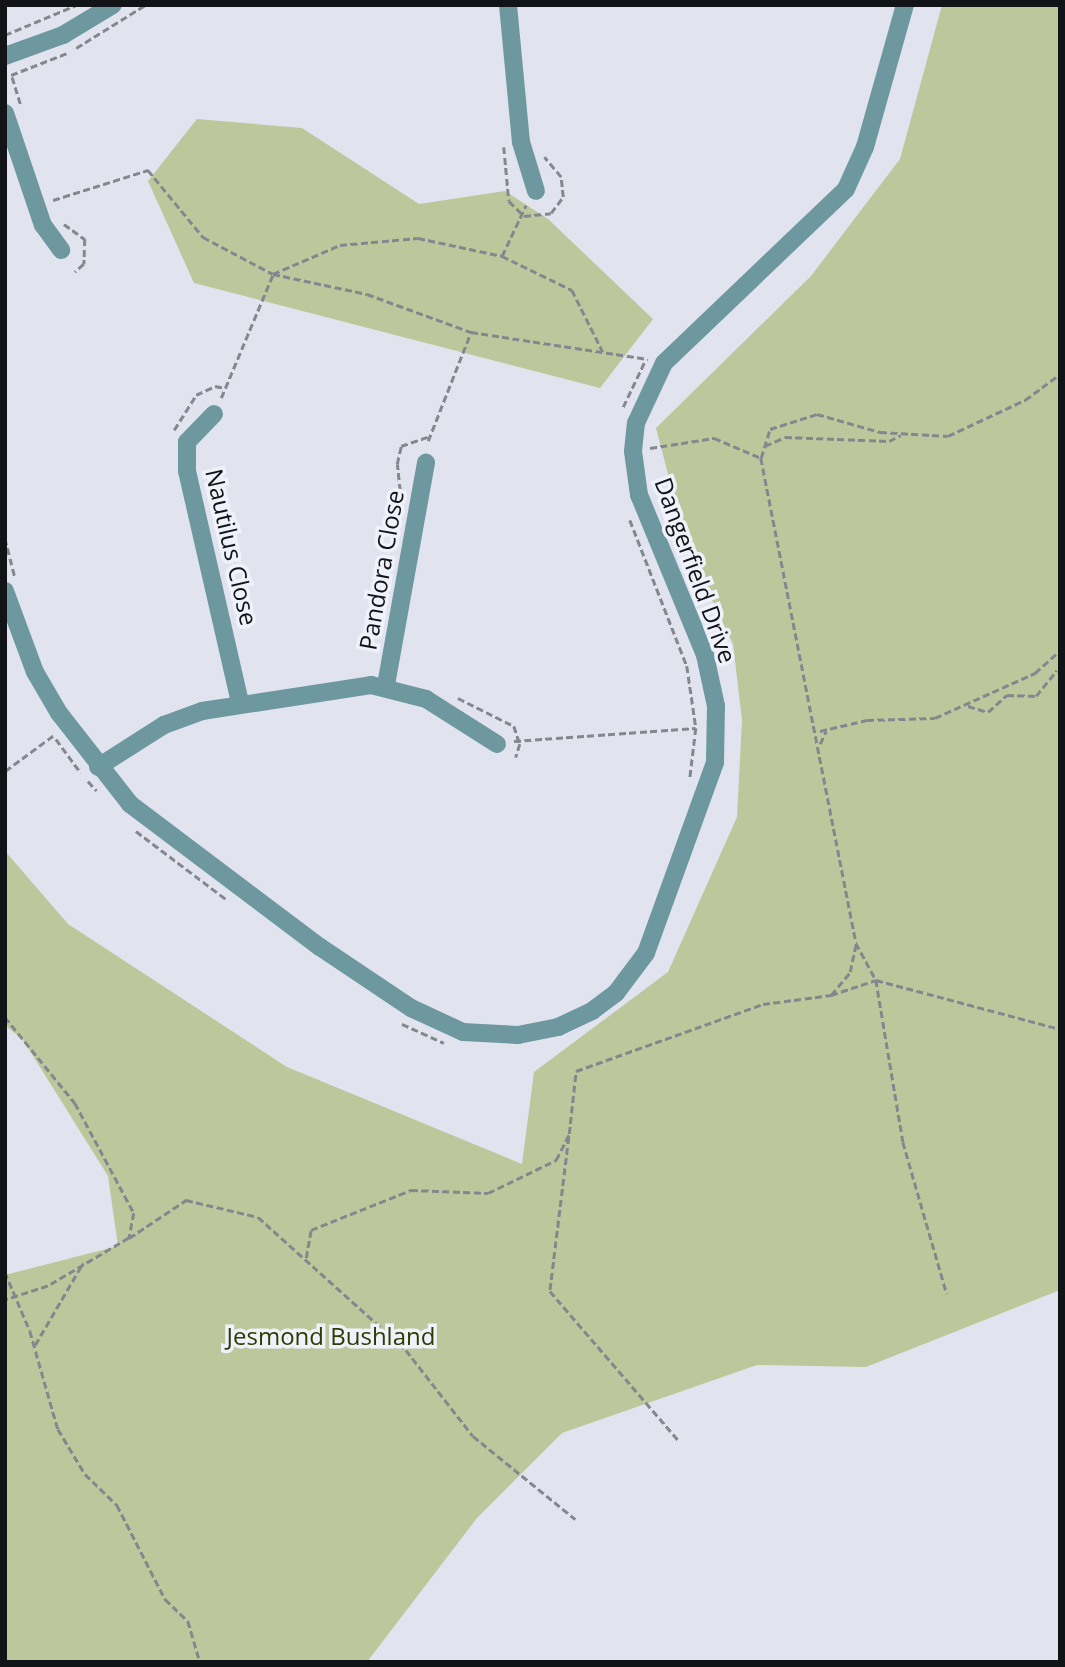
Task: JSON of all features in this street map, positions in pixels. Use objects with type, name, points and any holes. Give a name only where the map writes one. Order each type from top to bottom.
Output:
[{"type":"street","points":[[5,56],[63,35],[113,5]]},
{"type":"street","points":[[508,5],[521,142],[536,191]]},
{"type":"street","name":"Dangerfield Drive","points":[[11,586],[35,672],[68,725],[98,767],[169,836],[411,1009],[463,1032],[519,1035],[558,1027],[592,1010],[617,993],[640,963],[709,792],[717,731],[705,655],[643,506],[633,451],[654,358],[846,189],[865,147],[905,5]]},
{"type":"street","points":[[14,113],[61,250]]},
{"type":"street","name":"Nautilus Close","points":[[214,414],[187,442],[187,471],[240,702]]},
{"type":"street","name":"Pandora Close","points":[[386,685],[426,463]]},
{"type":"street","points":[[98,767],[164,725],[240,702],[386,685],[466,720],[497,744]]},
{"type":"path","points":[[5,35],[76,5]]},
{"type":"path","points":[[11,75],[14,113]]},
{"type":"path","points":[[519,213],[542,217],[563,197],[561,177],[540,149]]},
{"type":"path","points":[[47,188],[47,205],[148,170],[203,237],[273,274],[367,294],[471,332],[654,358],[621,417]]},
{"type":"path","points":[[502,256],[519,213],[536,191]]},
{"type":"path","points":[[57,216],[85,240],[84,264],[75,272]]},
{"type":"path","points":[[214,414],[273,274],[340,246],[418,238],[502,256],[572,290],[603,352]]},
{"type":"path","points":[[428,440],[471,332]]},
{"type":"path","points":[[947,1294],[903,1142],[876,980],[856,943],[819,747],[819,731],[761,458],[770,429],[817,414],[904,433],[948,436],[1025,400],[1060,374]]},
{"type":"path","points":[[171,442],[179,418],[196,395],[215,386],[225,388]]},
{"type":"path","points":[[765,446],[785,437],[889,441],[904,433]]},
{"type":"path","points":[[633,451],[714,438],[761,458]]},
{"type":"path","points":[[628,516],[687,666],[695,728],[689,780]]},
{"type":"path","points":[[5,538],[11,586]]},
{"type":"path","points":[[1060,607],[1056,654],[1060,691]]},
{"type":"path","points":[[819,731],[867,720],[935,718],[967,706],[1035,673],[1056,654]]},
{"type":"path","points":[[967,706],[988,712],[1007,695],[1036,695],[1057,670]]},
{"type":"path","points":[[5,771],[68,725]]},
{"type":"path","points":[[522,740],[695,728],[717,731]]},
{"type":"path","points":[[819,747],[826,731]]},
{"type":"path","points":[[831,995],[850,972],[856,943]]},
{"type":"path","points":[[680,1442],[550,1291],[576,1071],[763,1004],[831,995],[876,980],[1060,1029]]},
{"type":"path","points":[[5,1017],[75,1103],[134,1213],[129,1238]]},
{"type":"path","points":[[306,1258],[311,1230],[411,1190],[488,1193],[556,1160],[569,1134]]},
{"type":"path","points":[[5,1300],[48,1286],[85,1260],[129,1238],[186,1200],[258,1217],[295,1254],[306,1258],[406,1350],[473,1436],[575,1519]]},
{"type":"path","points":[[35,1346],[85,1260]]},
{"type":"path","points":[[5,1272],[35,1346],[58,1429],[85,1474],[117,1505],[165,1599],[188,1621],[200,1662]]},
{"type":"green space","name":"Jesmond Bushland","points":[[942,5],[1060,5],[1060,1290],[866,1367],[757,1365],[562,1433],[477,1518],[367,1662],[5,1662],[5,1275],[118,1246],[108,1176],[23,1040],[5,1025],[5,851],[68,924],[287,1067],[522,1164],[534,1072],[668,972],[737,817],[742,720],[733,644],[688,550],[656,428],[811,276],[900,159]]},
{"type":"green space","points":[[197,119],[302,128],[419,204],[505,191],[548,219],[653,319],[600,388],[194,283],[148,181]]}]
